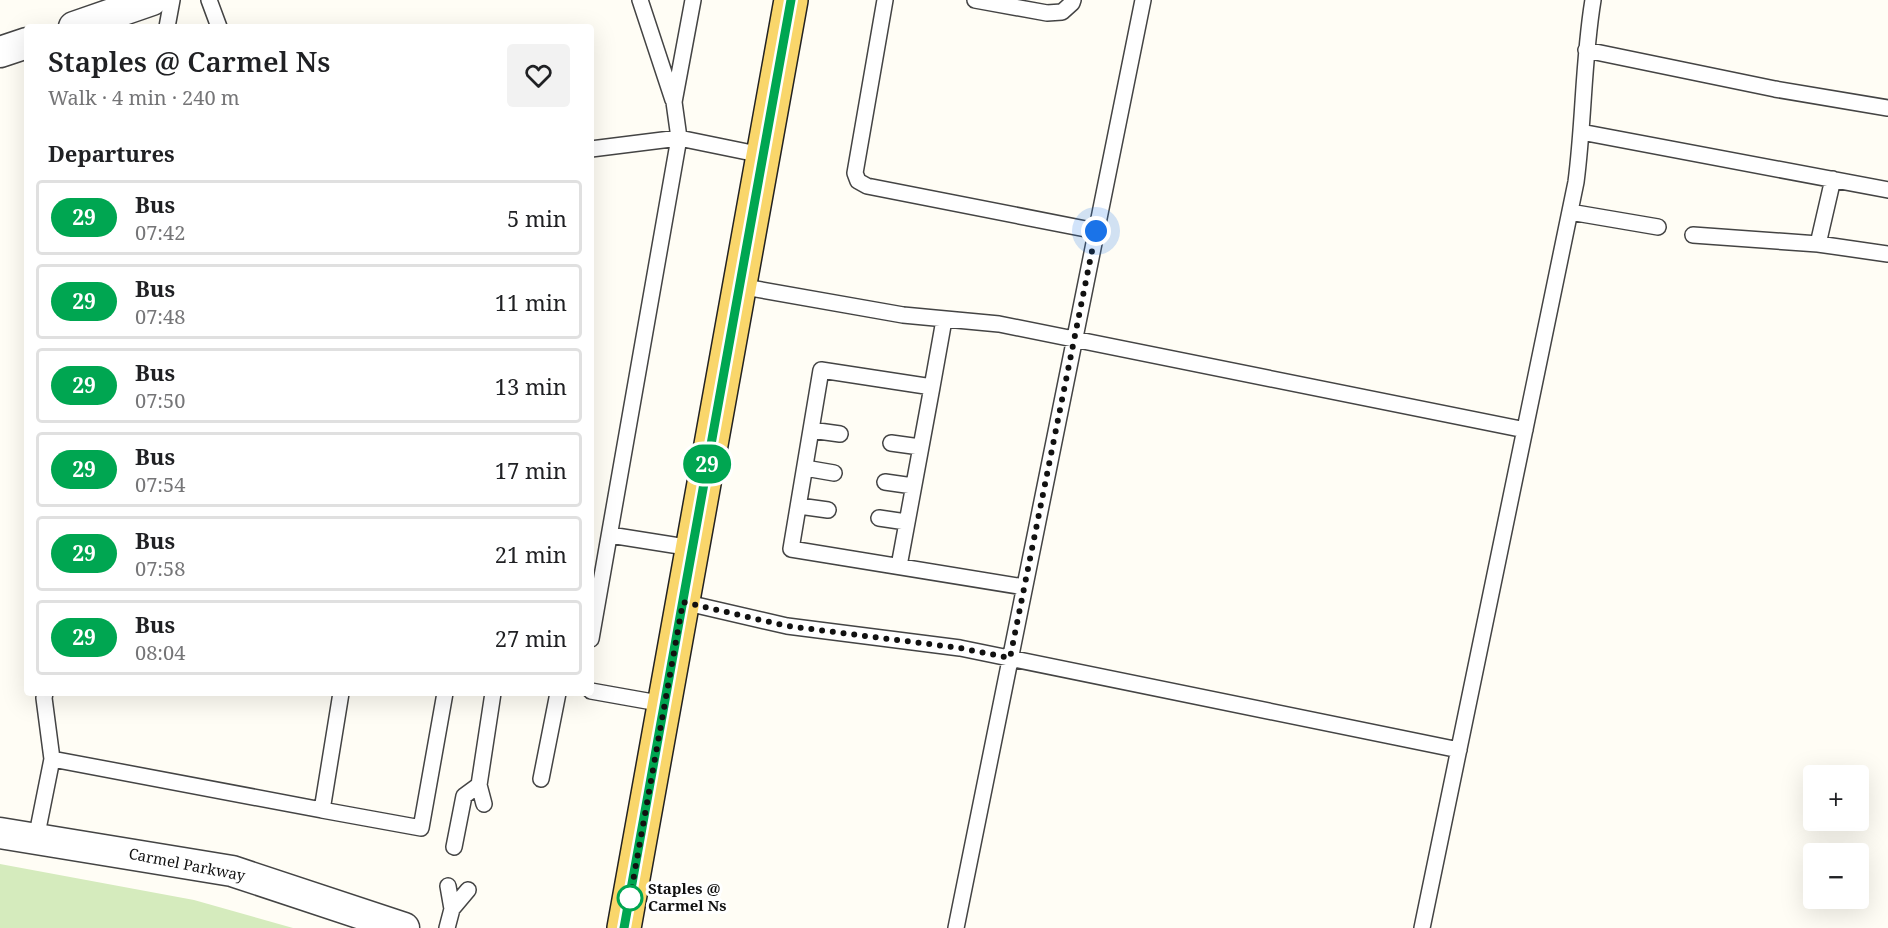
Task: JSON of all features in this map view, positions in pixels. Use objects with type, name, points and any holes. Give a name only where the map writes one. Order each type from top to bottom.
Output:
[{"type":"main road","points":[[624,928],[791,0]]},
{"type":"street","points":[[82,24],[143,1]]},
{"type":"street","points":[[0,52],[24,44]]},
{"type":"street","name":"Carmel Parkway","points":[[0,833],[232,871],[404,928]]},
{"type":"lane","points":[[168,24],[172,0]]},
{"type":"lane","points":[[209,0],[218,24]]},
{"type":"lane","points":[[594,623],[679,138],[674,102],[640,0]]},
{"type":"lane","points":[[674,102],[693,0]]},
{"type":"lane","points":[[885,0],[855,173],[858,181],[867,186],[1096,231]]},
{"type":"lane","points":[[975,0],[1048,7],[1062,12],[1073,0]]},
{"type":"lane","points":[[956,928],[1143,0]]},
{"type":"lane","points":[[1422,928],[1576,182],[1586,50],[1593,0]]},
{"type":"lane","points":[[1586,50],[1774,89],[1888,108]]},
{"type":"lane","points":[[1581,132],[1888,190]]},
{"type":"lane","points":[[594,149],[679,138],[762,155]]},
{"type":"lane","points":[[1818,244],[1833,180]]},
{"type":"lane","points":[[1570,212],[1658,227]]},
{"type":"lane","points":[[1693,235],[1818,244],[1888,254]]},
{"type":"lane","points":[[739,286],[903,315],[999,324],[1525,430]]},
{"type":"lane","points":[[899,566],[944,320]]},
{"type":"lane","points":[[932,387],[821,370],[791,549],[1024,587]]},
{"type":"lane","points":[[811,430],[840,434]]},
{"type":"lane","points":[[891,443],[920,447]]},
{"type":"lane","points":[[805,468],[834,473]]},
{"type":"lane","points":[[885,482],[913,486]]},
{"type":"lane","points":[[799,506],[828,510]]},
{"type":"lane","points":[[879,518],[906,522]]},
{"type":"lane","points":[[610,535],[692,548]]},
{"type":"lane","points":[[683,602],[787,626],[960,648],[1459,750]]},
{"type":"lane","points":[[594,692],[664,704]]},
{"type":"lane","points":[[36,839],[52,759],[45,696]]},
{"type":"lane","points":[[322,810],[341,696]]},
{"type":"lane","points":[[52,759],[421,828],[444,696]]},
{"type":"lane","points":[[484,804],[479,785],[493,696]]},
{"type":"lane","points":[[541,779],[557,696]]},
{"type":"lane","points":[[454,847],[464,796],[479,785]]},
{"type":"lane","points":[[447,928],[452,909],[448,886]]},
{"type":"lane","points":[[452,909],[468,890]]},
{"type":"green space","points":[[0,864],[194,900],[293,928],[0,928]]},
{"type":"bus line","name":"29","points":[[624,928],[791,0]]},
{"type":"place","name":"Staples @ Carmel Ns","points":[[630,898]]},
{"type":"route","points":[[630,898],[683,602],[787,626],[960,648],[1010,658],[1096,231]]}]
